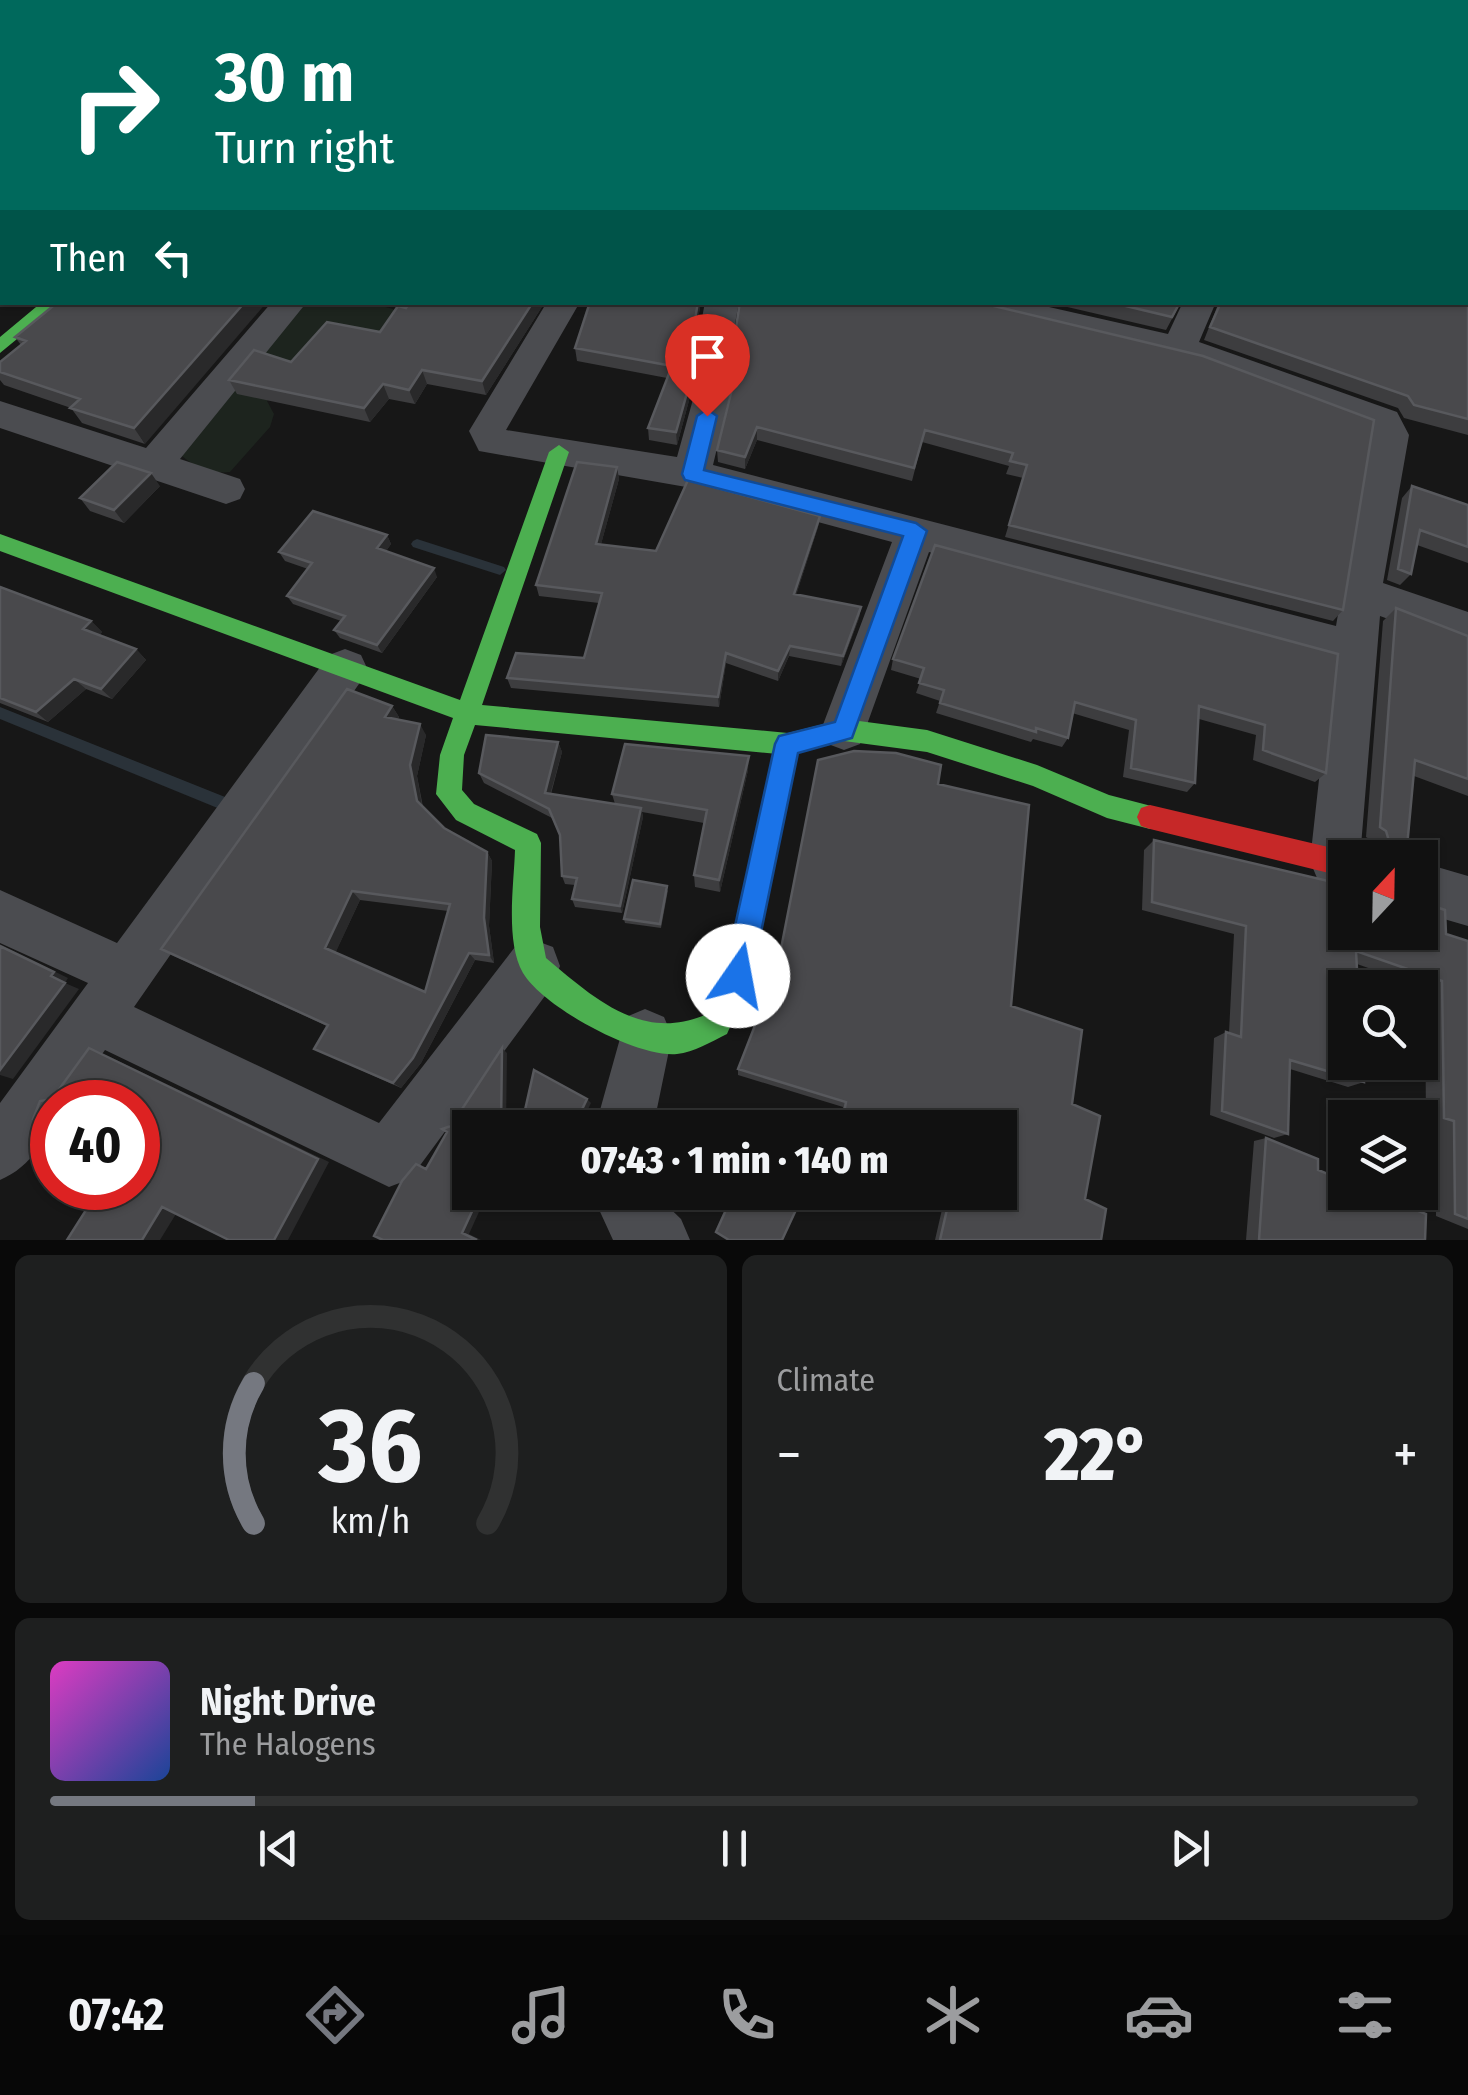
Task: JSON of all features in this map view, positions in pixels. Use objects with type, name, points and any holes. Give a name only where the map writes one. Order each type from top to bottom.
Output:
[{"type":"street","points":[[0,348],[50,305]]},
{"type":"street","points":[[154,465],[288,305]]},
{"type":"street","points":[[562,305],[487,430],[492,441],[692,474],[1357,650]]},
{"type":"street","points":[[692,474],[722,356],[715,340],[721,305]]},
{"type":"street","points":[[991,305],[1206,354],[1384,421],[1390,435],[1361,592],[1342,840]]},
{"type":"street","points":[[1178,349],[1199,305]]},
{"type":"street","points":[[0,414],[226,489]]},
{"type":"street","points":[[560,452],[470,714],[452,755],[450,794],[465,812],[528,843],[526,926],[534,966],[585,1004],[645,1036],[675,1040],[717,1024],[738,976],[788,744]]},
{"type":"street","points":[[844,730],[916,531]]},
{"type":"street","points":[[0,542],[470,714],[788,744],[844,730],[928,741],[1037,776],[1124,811],[1328,859]]},
{"type":"street","points":[[1361,592],[1468,630]]},
{"type":"street","points":[[0,1150],[344,668]]},
{"type":"street","points":[[1438,892],[1468,901]]},
{"type":"street","points":[[0,916],[111,996],[389,1158],[534,966]]},
{"type":"street","points":[[628,1110],[645,1036]]},
{"type":"street","points":[[630,1210],[637,1223],[660,1240]]},
{"type":"shaded area","points":[[378,305],[393,309],[397,317],[383,343],[288,374],[267,401],[274,414],[270,427],[230,472],[204,469],[182,456],[301,307]]},
{"type":"building","points":[[54,305],[242,305],[134,428],[70,408],[80,399],[0,372],[0,362],[26,341],[15,337]]},
{"type":"building","points":[[531,305],[482,381],[422,370],[409,390],[383,384],[364,408],[229,380],[254,350],[291,362],[327,322],[380,332],[398,306]]},
{"type":"building","points":[[589,305],[698,305],[694,326],[701,343],[676,432],[648,428],[672,366],[575,348]]},
{"type":"building","points":[[740,305],[990,305],[1203,356],[1374,420],[1343,610],[1009,525],[1027,465],[1010,461],[1013,453],[925,430],[914,468],[757,427],[745,457],[717,450],[743,344],[736,327]]},
{"type":"building","points":[[1122,305],[1178,305],[1172,317]]},
{"type":"building","points":[[1220,305],[1468,305],[1468,419],[1414,405],[1408,396],[1210,327]]},
{"type":"building","points":[[117,462],[151,473],[114,510],[80,498]]},
{"type":"building","points":[[577,462],[617,467],[596,544],[656,551],[688,480],[820,516],[794,594],[861,607],[843,656],[790,646],[778,671],[726,653],[718,697],[507,678],[516,653],[584,658],[602,593],[536,585]]},
{"type":"building","points":[[1412,486],[1468,505],[1468,547],[1420,530],[1411,574],[1398,569]]},
{"type":"building","points":[[313,511],[387,535],[377,548],[434,568],[377,645],[334,630],[345,616],[287,596],[312,563],[279,552]]},
{"type":"building","points":[[935,545],[1338,654],[1326,773],[1263,750],[1265,725],[1199,706],[1195,783],[1131,768],[1136,720],[1075,702],[1068,738],[940,703],[944,690],[919,683],[924,668],[893,659]]},
{"type":"building","points":[[0,587],[91,621],[83,629],[136,649],[101,689],[74,679],[36,712],[0,698]]},
{"type":"building","points":[[1396,608],[1468,636],[1468,779],[1415,760],[1408,840],[1389,840],[1380,827]]},
{"type":"building","points":[[347,689],[392,706],[385,717],[420,724],[410,765],[417,801],[444,828],[487,852],[484,918],[489,955],[469,953],[413,1058],[393,1083],[314,1049],[328,1025],[161,949]],"holes":[[[352,891],[450,904],[425,992],[325,948]]]},
{"type":"building","points":[[486,735],[558,742],[545,793],[641,808],[620,906],[572,899],[577,878],[562,876],[560,835],[549,809],[479,773]]},
{"type":"building","points":[[625,744],[749,756],[719,880],[694,875],[707,810],[612,794]]},
{"type":"building","points":[[854,751],[896,753],[941,765],[938,784],[1029,805],[1011,1006],[1082,1030],[1072,1104],[1100,1116],[1085,1199],[1106,1209],[1101,1240],[940,1240],[947,1210],[1017,1210],[1017,1110],[844,1110],[846,1102],[738,1069],[777,969],[818,760]]},
{"type":"building","points":[[1154,840],[1328,881],[1328,950],[1438,950],[1438,908],[1445,910],[1446,934],[1468,941],[1468,1219],[1455,1214],[1454,1121],[1444,1118],[1442,981],[1438,980],[1438,970],[1410,970],[1356,951],[1357,970],[1328,970],[1328,1071],[1290,1060],[1288,1134],[1222,1111],[1226,1032],[1241,1037],[1246,926],[1152,902]]},
{"type":"building","points":[[633,880],[667,886],[660,924],[624,919]]},
{"type":"building","points":[[0,946],[54,972],[51,976],[65,983],[0,1070]]},
{"type":"building","points":[[89,1048],[155,1080],[66,1080]]},
{"type":"building","points":[[502,1048],[501,1110],[461,1110]]},
{"type":"building","points":[[534,1070],[587,1099],[582,1110],[525,1110]]},
{"type":"building","points":[[160,1082],[318,1159],[274,1240],[229,1240],[162,1207],[142,1240],[67,1240],[86,1210],[160,1210]]},
{"type":"building","points":[[451,1126],[452,1210],[473,1210],[462,1233],[477,1240],[383,1240],[374,1236],[402,1181],[416,1164],[426,1169],[447,1132],[442,1129]]},
{"type":"building","points":[[1266,1138],[1318,1159],[1318,1170],[1328,1174],[1328,1210],[1416,1210],[1426,1214],[1425,1240],[1259,1240]]},
{"type":"building","points":[[726,1210],[795,1212],[782,1240],[729,1240],[716,1232]]},
{"type":"waterway","points":[[417,544],[500,570]]},
{"type":"waterway","points":[[0,713],[220,802]]},
{"type":"traffic: fast","points":[[0,347],[50,305]]},
{"type":"traffic: fast","points":[[559,452],[452,755],[449,794],[465,812],[528,843],[526,927],[534,966],[597,1015],[634,1033],[678,1040],[717,1024],[738,976],[753,906]]},
{"type":"traffic: fast","points":[[0,542],[470,714],[788,744],[844,730],[927,741],[1037,776],[1107,806],[1150,817]]},
{"type":"traffic: slow","points":[[753,906],[788,744]]},
{"type":"traffic: jam","points":[[1150,817],[1328,860]]},
{"type":"route","points":[[707,416],[692,474],[916,531],[844,730],[788,744],[738,976]]}]
